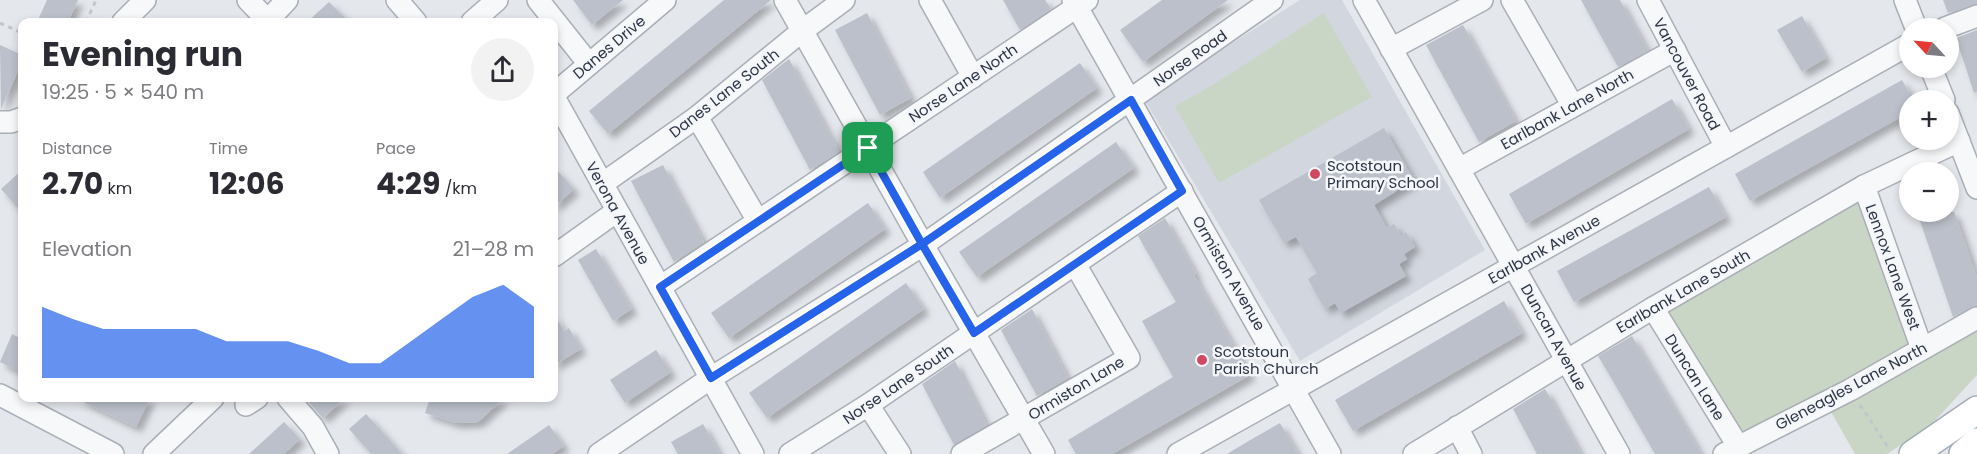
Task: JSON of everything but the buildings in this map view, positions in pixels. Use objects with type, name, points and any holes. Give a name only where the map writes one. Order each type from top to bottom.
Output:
[{"type":"main road","points":[[1902,452],[1977,410]]},
{"type":"main road","points":[[1963,454],[1977,443]]},
{"type":"street","points":[[127,18],[145,0]]},
{"type":"street","points":[[248,0],[264,18]]},
{"type":"street","points":[[271,18],[287,0]]},
{"type":"street","points":[[397,0],[413,18]]},
{"type":"street","points":[[477,18],[497,0]]},
{"type":"street","points":[[538,0],[552,18]]},
{"type":"street","name":"Danes Drive","points":[[558,91],[665,0]]},
{"type":"street","points":[[784,0],[1044,454]]},
{"type":"street","name":"Danes Lane South","points":[[602,184],[697,117],[843,0]]},
{"type":"street","points":[[930,0],[973,77]]},
{"type":"street","name":"Norse Road","points":[[599,454],[625,446],[711,378],[922,244],[1272,0]]},
{"type":"street","name":"Duncan Avenue","points":[[1364,0],[1619,454]]},
{"type":"street","points":[[1391,49],[1482,0]]},
{"type":"street","points":[[1512,0],[1573,106]]},
{"type":"street","name":"Vancouver Road","points":[[1648,0],[1726,147]]},
{"type":"street","points":[[1905,0],[1912,18]]},
{"type":"street","name":"Norse Lane North","points":[[660,287],[973,77],[1079,2]]},
{"type":"street","name":"Ormiston Avenue","points":[[1079,2],[1131,100],[1330,454]]},
{"type":"street","points":[[1959,23],[1977,16]]},
{"type":"street","points":[[558,25],[589,64]]},
{"type":"street","name":"Earlbank Lane North","points":[[1459,169],[1675,50]]},
{"type":"street","name":"Earlbank Avenue","points":[[1178,454],[1899,50]]},
{"type":"street","name":"Verona Avenue","points":[[558,102],[753,454]]},
{"type":"street","points":[[697,117],[758,221]]},
{"type":"street","points":[[0,122],[18,119]]},
{"type":"street","points":[[1959,141],[1977,189]]},
{"type":"street","name":"Earlbank Lane South","points":[[1414,454],[1653,308],[1864,186],[1940,150]]},
{"type":"street","name":"Lennox Lane West","points":[[1864,186],[1922,349]]},
{"type":"street","name":"Norse Lane South","points":[[790,454],[868,405],[1182,191]]},
{"type":"street","points":[[558,253],[617,211]]},
{"type":"street","name":"Ormiston Lane","points":[[962,454],[1129,358],[1075,264]]},
{"type":"street","name":"Duncan Lane","points":[[1653,308],[1731,450]]},
{"type":"street","name":"Gleneagles Lane North","points":[[1731,450],[1850,390],[1977,318]]},
{"type":"street","points":[[0,395],[113,454]]},
{"type":"street","points":[[154,454],[209,402]]},
{"type":"street","points":[[292,402],[314,427],[328,454]]},
{"type":"street","points":[[868,405],[900,454]]},
{"type":"street","points":[[1457,428],[1471,454]]},
{"type":"path","points":[[88,18],[96,0]]},
{"type":"path","points":[[0,23],[18,31]]},
{"type":"path","points":[[1850,390],[1902,452]]},
{"type":"shaded area","name":"Scotstoun Primary School","points":[[1300,0],[1342,0],[1485,250],[1300,361],[1144,99]]},
{"type":"green space","points":[[1324,13],[1372,97],[1219,183],[1175,106],[1213,85]]},
{"type":"green space","points":[[1869,191],[1926,342],[1977,313],[1977,375],[1931,425],[1887,454],[1855,454],[1822,396],[1742,443],[1665,308]]},
{"type":"place","name":"Scotstoun Primary School","points":[[1315,174]]},
{"type":"place","name":"Scotstoun Parish Church","points":[[1202,360]]},
{"type":"route","points":[[868,148],[660,287],[711,378],[922,244],[974,333],[1182,191],[1131,100],[922,244],[868,148]]}]
